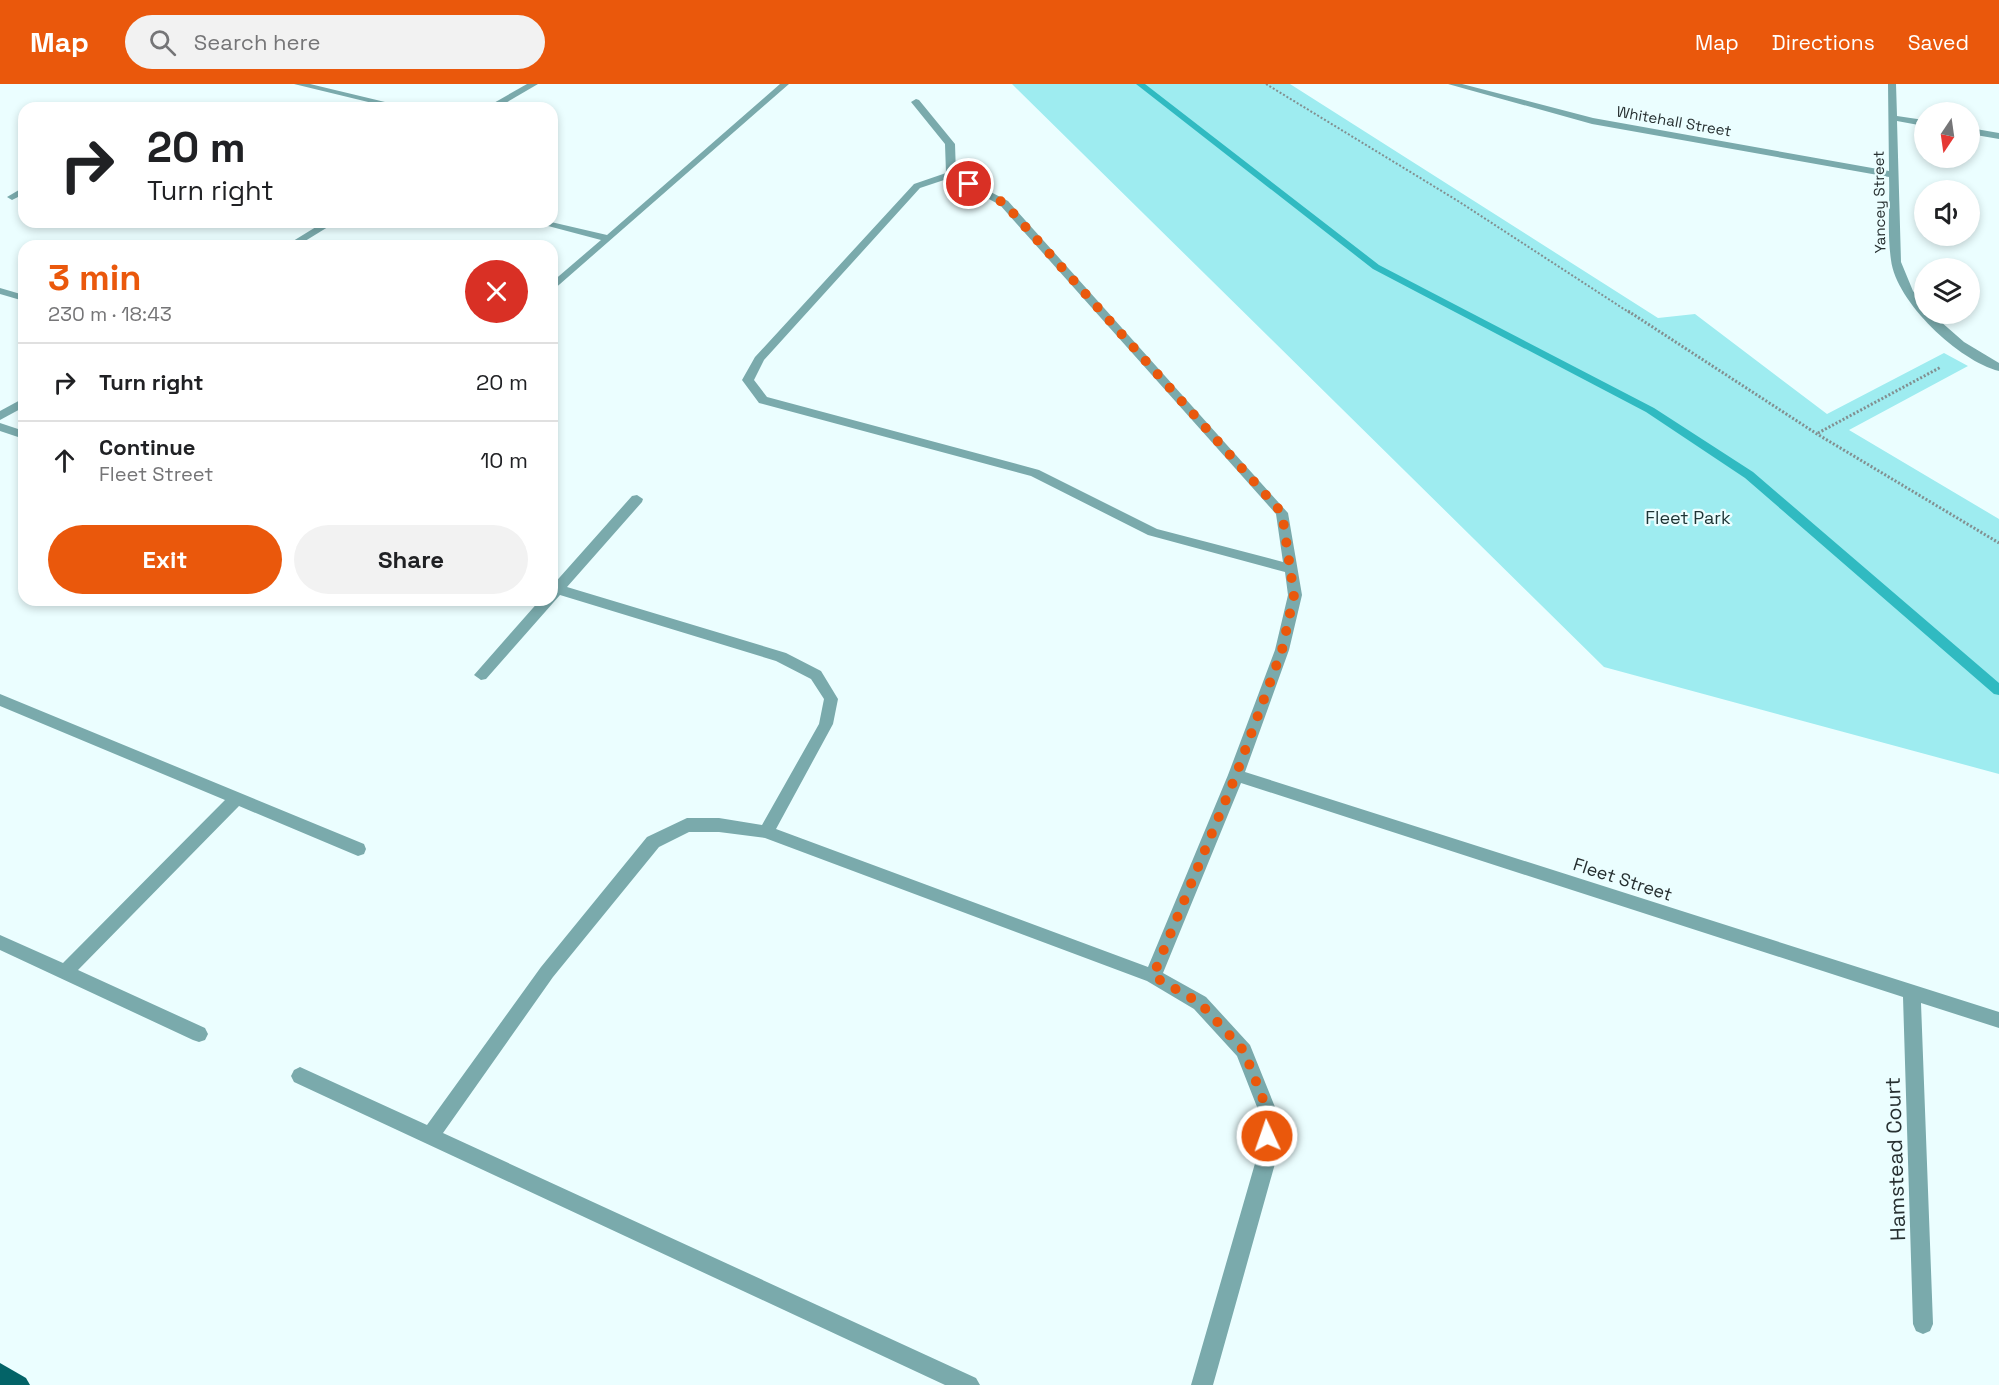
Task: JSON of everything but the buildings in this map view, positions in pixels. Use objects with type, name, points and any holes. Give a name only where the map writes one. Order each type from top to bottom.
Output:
[{"type":"main road","points":[[0,1374],[19,1385]]},
{"type":"street","points":[[298,84],[378,102]]},
{"type":"street","points":[[501,102],[534,84]]},
{"type":"street","points":[[558,283],[785,84]]},
{"type":"street","name":"Whitehall Street","points":[[1452,84],[1592,121],[1893,175]]},
{"type":"street","name":"Yancey Street","points":[[1892,84],[1896,262],[1908,292],[1914,299]]},
{"type":"street","points":[[915,102],[950,144],[951,175]]},
{"type":"street","points":[[1893,118],[1914,121]]},
{"type":"street","points":[[1980,133],[1999,136]]},
{"type":"street","points":[[1153,976],[1236,775],[1282,650],[1294,595],[1292,569],[1282,513],[1004,203],[951,175],[917,186],[759,359],[748,381],[762,400],[1035,472],[1153,532],[1292,569]]},
{"type":"street","points":[[12,197],[18,194]]},
{"type":"street","points":[[558,227],[607,238]]},
{"type":"street","points":[[300,240],[321,228]]},
{"type":"street","points":[[0,291],[18,296]]},
{"type":"street","name":"Yancey Street","points":[[1936,324],[1969,352],[1999,368]]},
{"type":"street","points":[[0,416],[18,406]]},
{"type":"street","points":[[0,427],[18,433]]},
{"type":"street","points":[[558,588],[637,499]]},
{"type":"street","points":[[558,597],[781,657],[816,675],[831,699],[826,724],[766,832]]},
{"type":"street","points":[[481,675],[542,606]]},
{"type":"street","points":[[0,700],[357,849]]},
{"type":"street","name":"Fleet Street","points":[[1236,775],[1999,1020]]},
{"type":"street","points":[[65,972],[237,798]]},
{"type":"street","points":[[430,1136],[547,972],[653,842],[687,825],[719,825],[766,832],[1153,976],[1200,1003],[1244,1051],[1268,1112],[1266,1160],[1202,1385]]},
{"type":"street","points":[[0,942],[200,1034]]},
{"type":"street","name":"Hamstead Court","points":[[1912,992],[1923,1324]]},
{"type":"street","points":[[300,1076],[969,1385]]},
{"type":"path","points":[[1266,84],[1458,201],[1817,434],[1999,543]]},
{"type":"path","points":[[1817,434],[1969,352]]},
{"type":"green space","name":"Fleet Park","points":[[1012,84],[1290,84],[1658,318],[1695,314],[1827,414],[1944,353],[1968,366],[1849,430],[1999,519],[1999,774],[1604,667]]},
{"type":"waterway","points":[[1140,84],[1376,267],[1650,410],[1749,475],[1999,690]]},
{"type":"route","points":[[969,184],[1004,203],[1282,513],[1294,595],[1282,650],[1236,775],[1153,976],[1200,1003],[1244,1051],[1268,1112],[1267,1136]]}]
